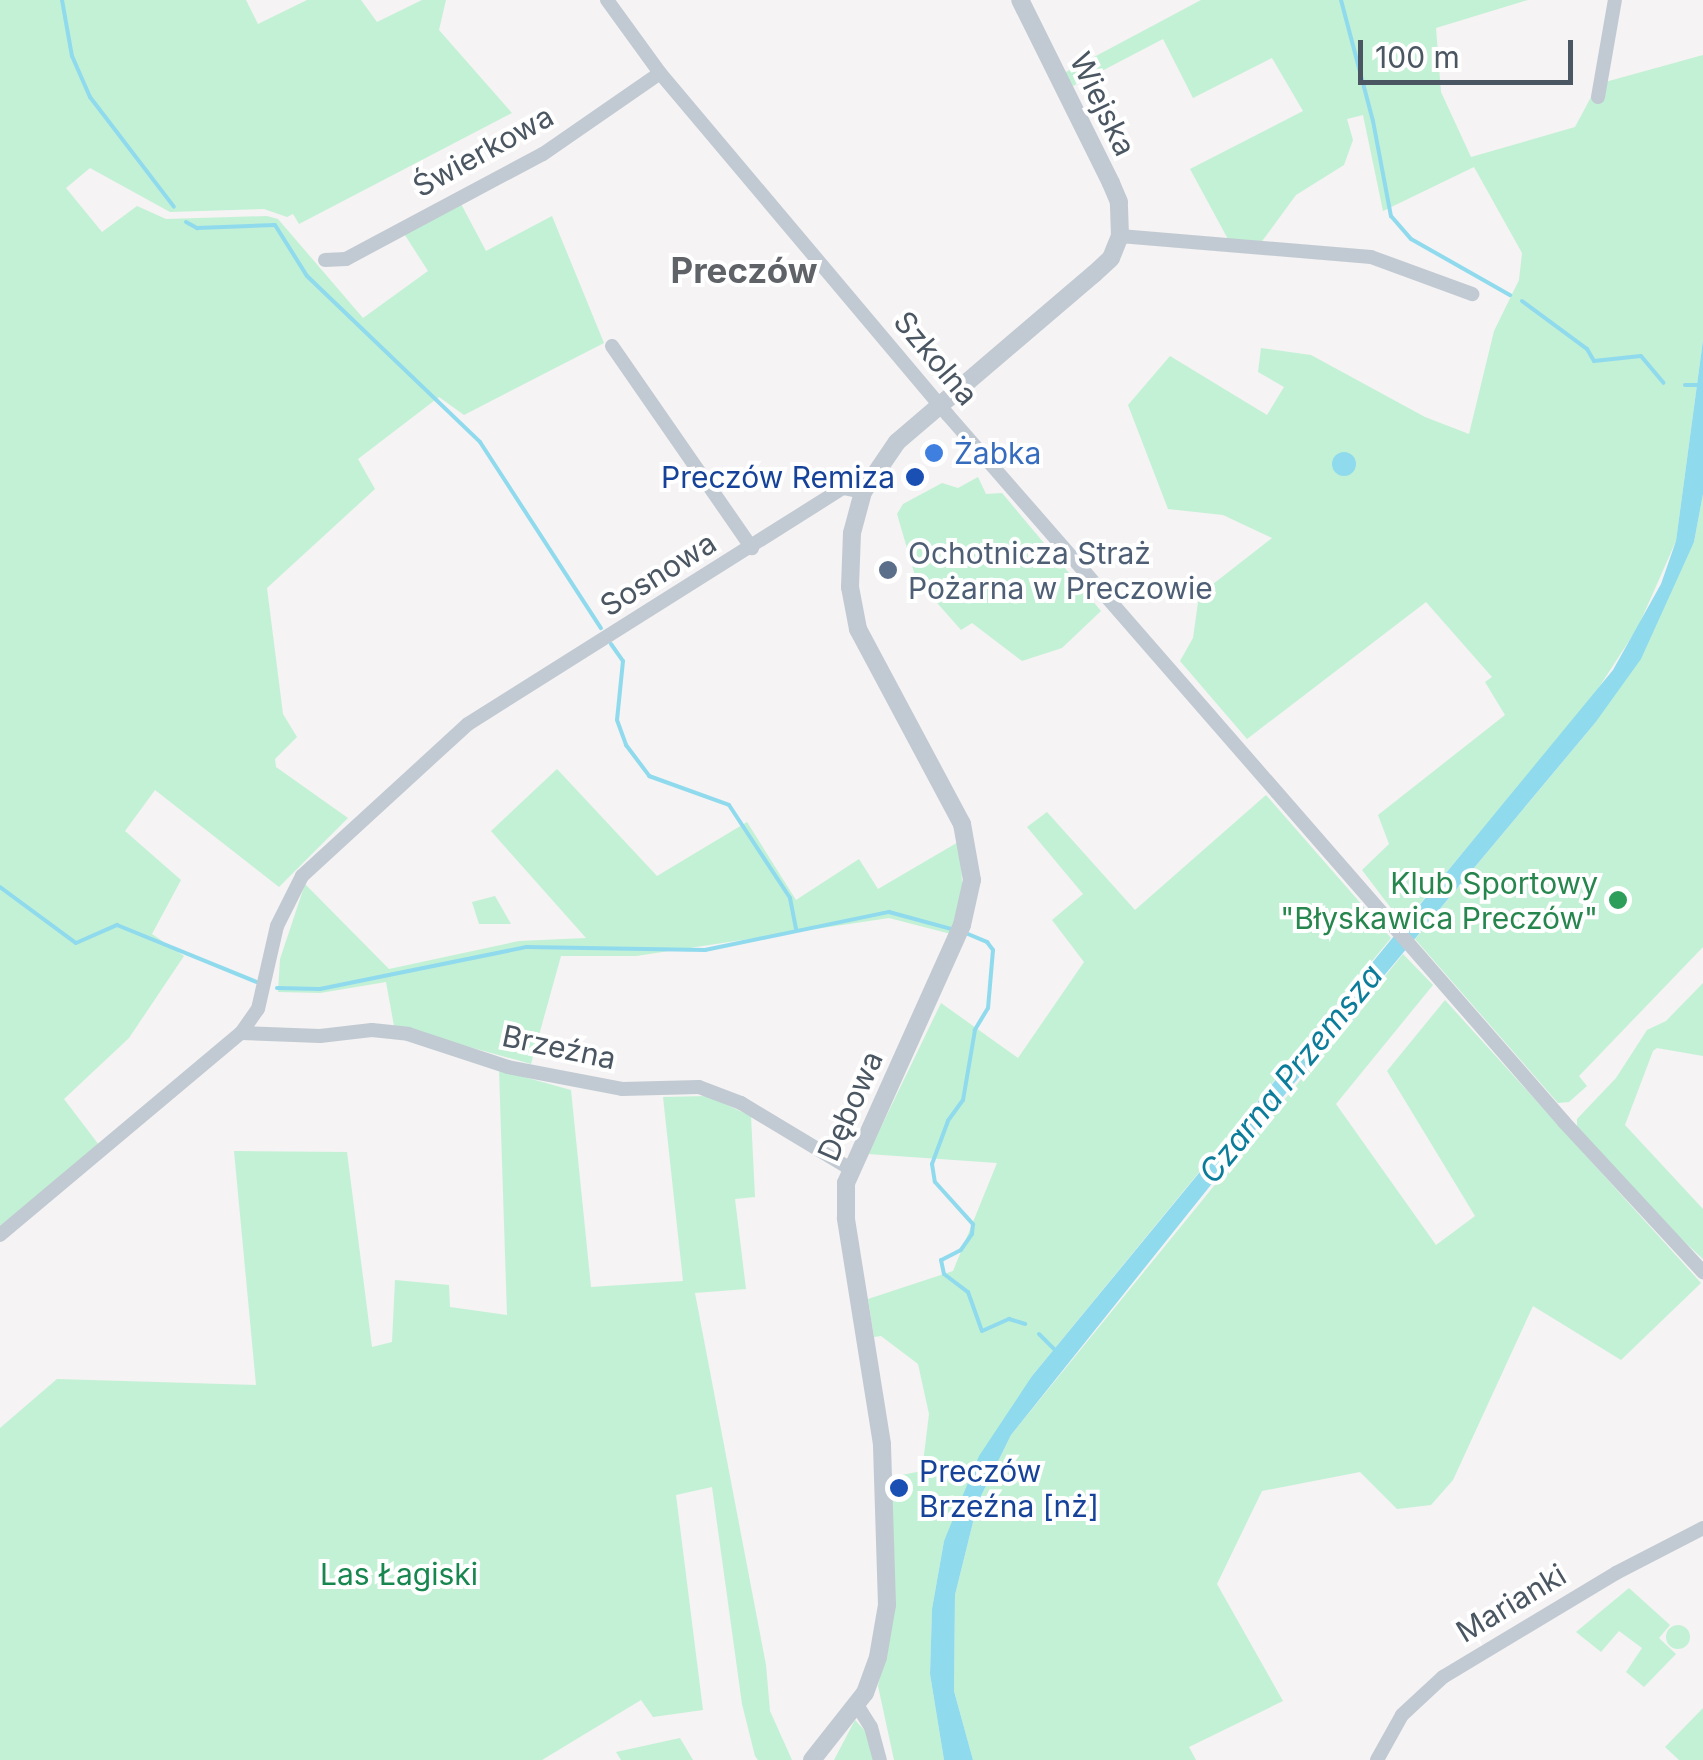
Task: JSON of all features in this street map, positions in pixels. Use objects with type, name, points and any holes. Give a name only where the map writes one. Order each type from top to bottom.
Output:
[{"type":"street","name":"Szkolna","points":[[607,0],[660,73],[939,404],[1432,972],[1703,1272]]},
{"type":"street","name":"Wiejska","points":[[1020,0],[1112,183],[1119,202],[1120,236]]},
{"type":"street","points":[[1598,97],[1615,0]]},
{"type":"street","name":"Świerkowa","points":[[325,260],[346,258],[543,154],[660,73]]},
{"type":"street","points":[[863,492],[883,457],[939,404],[1094,274],[1111,258],[1120,236],[1372,257],[1472,294]]},
{"type":"street","points":[[612,346],[752,548]]},
{"type":"street","name":"Sosnowa","points":[[0,1234],[241,1033],[258,1009],[286,902],[302,876],[468,724],[843,488],[863,492]]},
{"type":"street","name":"Dębowa","points":[[812,1760],[858,1705],[870,1681],[882,1637],[887,1572],[882,1444],[846,1218],[850,1168],[962,926],[972,880],[962,824],[858,629],[849,558],[863,492]]},
{"type":"street","name":"Brzeźna","points":[[241,1033],[320,1036],[372,1030],[408,1034],[508,1067],[622,1089],[700,1088],[741,1102],[850,1168]]},
{"type":"street","name":"Marianki","points":[[1377,1760],[1402,1715],[1442,1676],[1616,1573],[1703,1528]]},
{"type":"street","points":[[858,1705],[872,1727],[880,1760]]},
{"type":"green space","points":[[0,0],[246,0],[258,24],[307,0],[361,0],[377,22],[422,0],[446,0],[439,30],[512,113],[299,224],[293,214],[287,217],[264,209],[170,212],[90,168],[66,188],[102,232],[137,206],[166,219],[278,219],[363,318],[428,271],[403,232],[460,202],[486,251],[552,216],[604,343],[464,415],[439,397],[358,459],[375,489],[267,588],[283,714],[297,737],[275,759],[276,767],[348,818],[279,887],[155,790],[125,831],[181,880],[152,934],[184,956],[129,1038],[64,1099],[99,1145],[0,1226]]},
{"type":"green space","points":[[1201,0],[1528,0],[1436,28],[1441,92],[1471,157],[1575,127],[1598,84],[1703,55],[1703,340],[1676,541],[1638,627],[1592,698],[1403,924],[1362,870],[1389,844],[1378,815],[1505,715],[1485,682],[1492,677],[1426,602],[1247,739],[1180,661],[1193,638],[1199,595],[1272,538],[1223,515],[1168,509],[1128,405],[1170,356],[1267,415],[1284,387],[1258,372],[1261,348],[1311,355],[1425,417],[1469,434],[1494,331],[1519,280],[1522,253],[1474,167],[1383,211],[1363,115],[1347,119],[1353,140],[1344,165],[1296,195],[1260,244],[1229,241],[1190,169],[1303,111],[1272,58],[1193,98],[1163,39],[1073,86],[1064,73]]},
{"type":"green space","points":[[978,477],[986,494],[1002,493],[1101,611],[1062,648],[1022,661],[972,623],[961,630],[916,579],[897,514],[903,504],[942,483],[958,488]]},
{"type":"green space","points":[[1703,494],[1703,947],[1579,1076],[1587,1086],[1569,1102],[1558,1103],[1415,939],[1595,723],[1694,542]]},
{"type":"green space","points":[[557,769],[657,876],[747,822],[796,900],[859,859],[878,889],[960,841],[963,904],[951,934],[889,918],[636,956],[561,956],[531,1064],[394,1026],[386,982],[320,993],[278,992],[280,959],[305,884],[389,969],[519,941],[586,938],[491,831]]},
{"type":"green space","points":[[1266,795],[1391,938],[1032,1376],[944,1541],[932,1609],[930,1674],[944,1760],[894,1760],[878,1686],[895,1609],[891,1477],[922,1471],[929,1414],[918,1364],[881,1336],[874,1337],[868,1299],[953,1271],[997,1163],[868,1154],[941,1003],[1018,1058],[1084,962],[1052,920],[1083,894],[1027,827],[1047,812],[1135,910]]},
{"type":"green space","points":[[495,896],[511,924],[479,924],[472,902]]},
{"type":"green space","points":[[1403,954],[1433,985],[1336,1104],[1436,1245],[1475,1216],[1387,1071],[1445,1000],[1701,1283],[1621,1360],[1533,1306],[1453,1480],[1431,1505],[1397,1509],[1360,1472],[1262,1491],[1217,1584],[1283,1701],[1189,1747],[1196,1760],[973,1760],[954,1691],[955,1595],[978,1502],[1011,1435]]},
{"type":"green space","points":[[1703,983],[1703,1056],[1657,1048],[1653,1051],[1625,1125],[1703,1209],[1703,1259],[1664,1223],[1577,1127],[1577,1119],[1616,1078],[1647,1030],[1666,1021]]},
{"type":"green space","name":"Las Łagiski","points":[[499,1070],[571,1090],[591,1287],[683,1281],[663,1097],[707,1096],[751,1116],[755,1197],[735,1199],[746,1289],[695,1293],[766,1665],[770,1711],[792,1760],[758,1760],[755,1756],[742,1704],[712,1487],[676,1495],[703,1710],[653,1717],[641,1700],[542,1760],[0,1760],[0,1428],[57,1379],[256,1385],[234,1151],[347,1152],[372,1347],[392,1342],[395,1280],[449,1285],[450,1307],[507,1315]]},
{"type":"green space","points":[[1629,1588],[1670,1625],[1659,1638],[1676,1654],[1644,1687],[1626,1672],[1642,1648],[1619,1631],[1601,1652],[1576,1632]]},
{"type":"green space","points":[[1678,1625],[1690,1637],[1678,1649],[1666,1637]]},
{"type":"green space","points":[[1703,1708],[1703,1760],[1679,1760],[1665,1747]]},
{"type":"green space","points":[[855,1720],[866,1732],[877,1760],[834,1760]]},
{"type":"green space","points":[[680,1738],[693,1760],[621,1760],[616,1752]]},
{"type":"water","name":"Czarna Przemsza","points":[[1703,340],[1703,494],[1694,542],[1641,659],[1595,723],[1246,1141],[1011,1435],[978,1502],[955,1595],[954,1691],[973,1760],[944,1760],[930,1674],[932,1609],[944,1541],[979,1456],[1032,1376],[1613,670],[1661,584],[1676,541]]},
{"type":"water","points":[[1344,452],[1356,464],[1344,476],[1332,464]]},
{"type":"waterway","points":[[62,0],[72,56],[90,97],[174,207]]},
{"type":"waterway","points":[[1341,0],[1373,121],[1391,216],[1411,239],[1510,295]]},
{"type":"waterway","points":[[186,222],[197,228],[275,225],[307,276],[480,442],[601,628]]},
{"type":"waterway","points":[[1522,301],[1587,349],[1594,361],[1641,356],[1664,383]]},
{"type":"waterway","points":[[1685,385],[1703,385]]},
{"type":"waterway","points":[[611,644],[623,661],[617,720],[626,745],[649,776],[729,805],[790,898],[796,930]]},
{"type":"waterway","points":[[0,887],[76,943],[117,925],[257,982]]},
{"type":"waterway","points":[[277,988],[320,989],[526,947],[705,950],[889,912],[955,930]]},
{"type":"waterway","points":[[968,934],[987,942],[993,950],[988,1008],[975,1030],[963,1100],[948,1121],[932,1164],[935,1182],[973,1224],[972,1234],[961,1250],[941,1260],[944,1274],[968,1292],[982,1331],[1009,1319],[1025,1324]]},
{"type":"waterway","points":[[1039,1334],[1057,1352]]},
{"type":"place","name":"Żabka","points":[[934,453]]},
{"type":"place","name":"Preczów Remiza","points":[[915,477]]},
{"type":"place","name":"Ochotnicza Straż Pożarna w Preczowie","points":[[888,570]]},
{"type":"place","name":"Klub Sportowy \"Błyskawica Preczów\"","points":[[1618,900]]},
{"type":"place","name":"Preczów Brzeźna [nż]","points":[[899,1488]]},
{"type":"district","name":"Preczów","points":[[744,270]]}]
